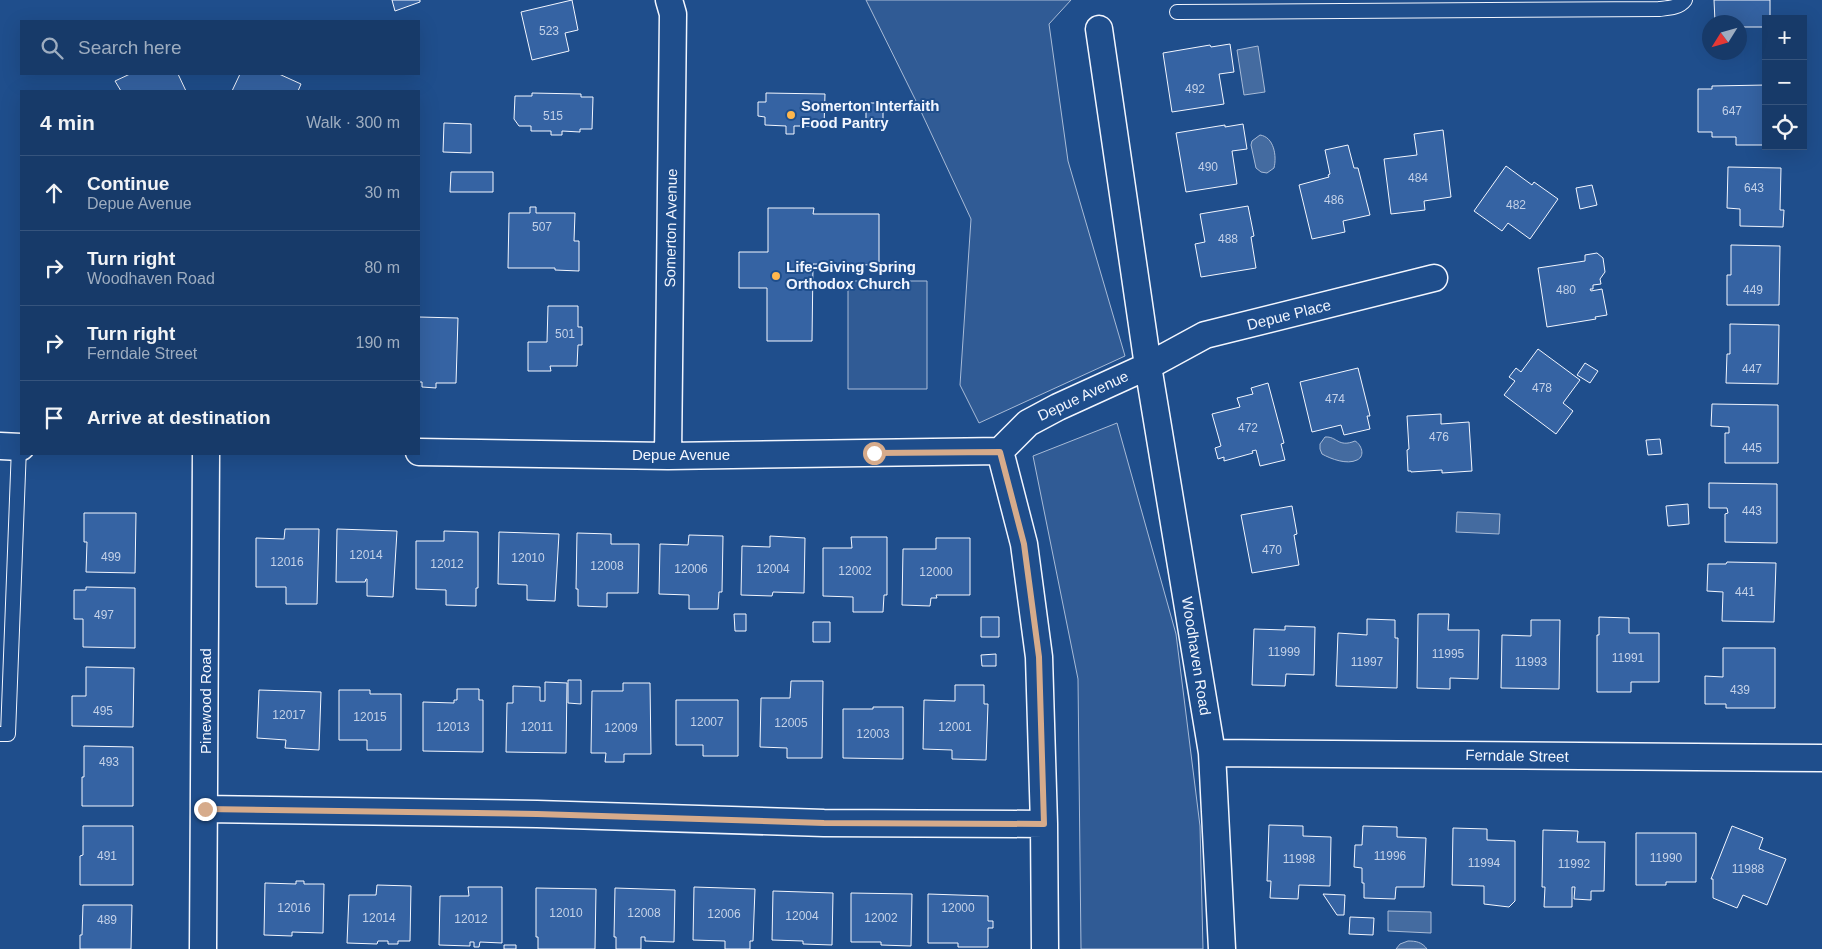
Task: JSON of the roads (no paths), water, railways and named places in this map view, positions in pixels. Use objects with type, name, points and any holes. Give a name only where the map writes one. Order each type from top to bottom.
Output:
[{"type":"street","name":"Somerton Avenue","points":[[668,456],[674,14],[669,0]]},
{"type":"street","points":[[1099,29],[1148,366]]},
{"type":"street","name":"Depue Place","points":[[1148,366],[1205,335],[1434,278]]},
{"type":"street","name":"Depue Avenue","points":[[420,452],[668,456],[1000,452],[1028,423],[1058,407],[1148,366]]},
{"type":"street","name":"Woodhaven Road","points":[[1148,366],[1212,753],[1222,949]]},
{"type":"street","points":[[1000,452],[1024,544],[1039,657],[1044,824],[1045,949]]},
{"type":"street","name":"Pinewood Road","points":[[203,949],[206,455]]},
{"type":"street","name":"Ferndale Street","points":[[1212,753],[1822,758]]},
{"type":"street","points":[[205,809],[537,814],[824,823],[1044,824]]},
{"type":"lane","points":[[1177,12],[1658,9],[1672,7],[1685,0]]},
{"type":"lane","points":[[0,734],[8,734],[13,447]]},
{"type":"place","name":"Somerton Interfaith Food Pantry","points":[[791,115]]},
{"type":"place","name":"Life-Giving Spring Orthodox Church","points":[[776,276]]}]
